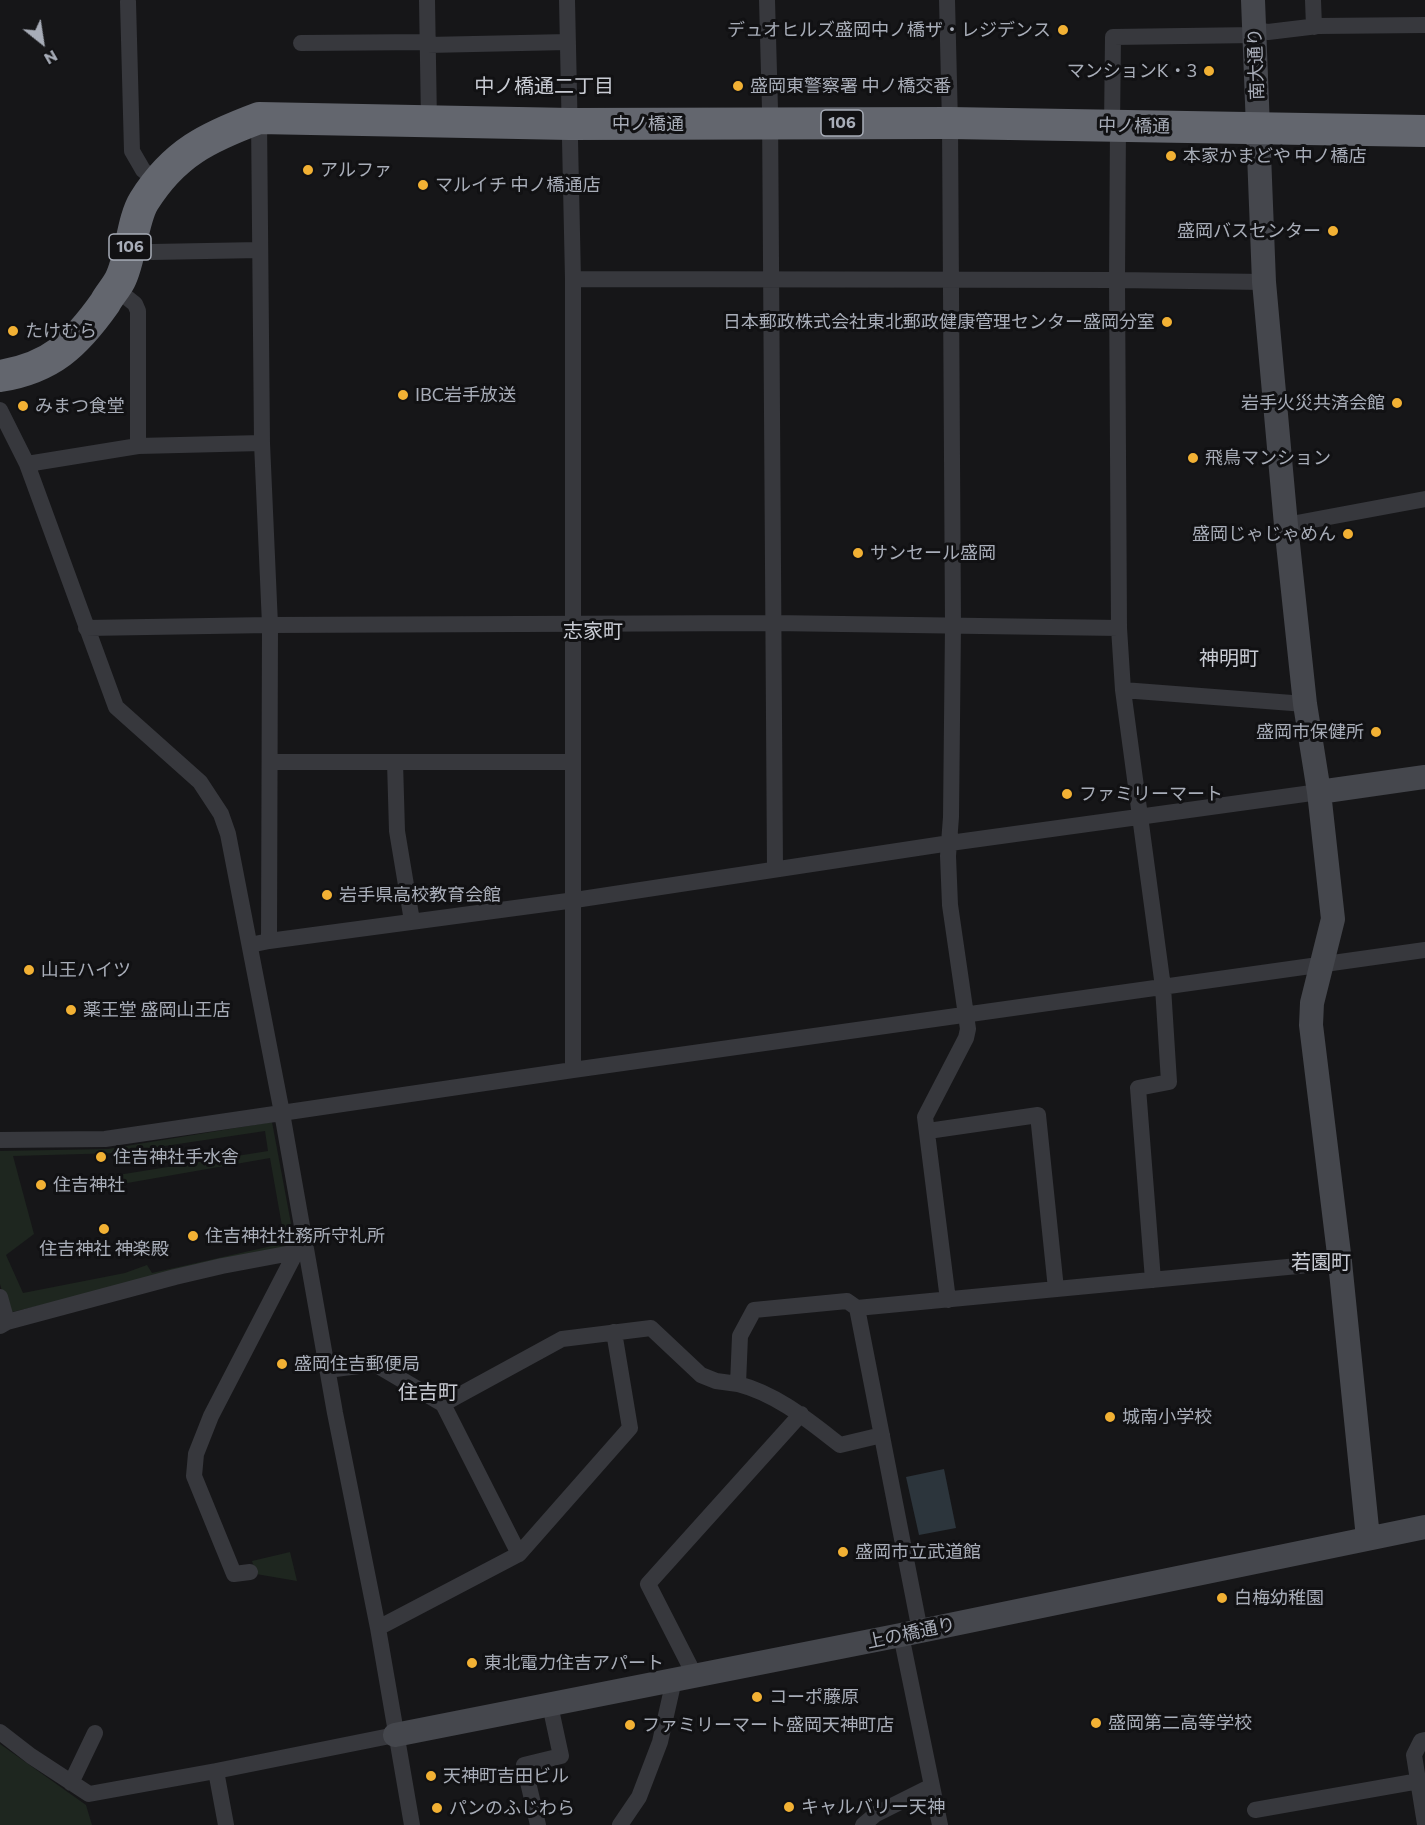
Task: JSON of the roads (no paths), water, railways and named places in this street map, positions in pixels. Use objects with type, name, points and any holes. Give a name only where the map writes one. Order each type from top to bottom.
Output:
[{"type":"highway","name":"中ノ橋通","points":[[0,376],[30,369],[66,350],[89,325],[120,280],[142,203],[177,159],[220,132],[260,118],[570,124],[950,123],[1425,131]]},
{"type":"street","points":[[427,0],[429,121]]},
{"type":"street","points":[[567,0],[573,279],[575,900],[573,1070]]},
{"type":"street","points":[[767,0],[770,123],[775,869]]},
{"type":"street","points":[[947,0],[950,123],[953,625],[948,856],[950,905],[968,1029],[966,1038],[925,1117],[948,1300]]},
{"type":"street","name":"南大通り","points":[[1253,0],[1264,282],[1305,704],[1319,792],[1333,919],[1312,1003],[1311,1025],[1340,1262],[1368,1538]]},
{"type":"street","points":[[1313,0],[1314,27]]},
{"type":"street","points":[[128,2],[132,151],[136,162],[158,183]]},
{"type":"street","points":[[1153,1280],[1138,1088],[1169,1082],[1163,987],[1124,690],[1119,628],[1113,37],[1268,32],[1314,27],[1425,25]]},
{"type":"street","points":[[301,43],[568,42]]},
{"type":"street","points":[[260,118],[262,443],[270,625],[269,941]]},
{"type":"street","points":[[152,252],[260,250]]},
{"type":"street","points":[[573,279],[1264,282]]},
{"type":"street","points":[[115,288],[135,304],[138,311],[138,446]]},
{"type":"street","points":[[0,410],[27,464],[116,707],[200,782],[221,814],[228,834],[282,1113],[301,1251],[378,1628],[411,1825]]},
{"type":"street","points":[[27,464],[138,446],[262,443]]},
{"type":"street","points":[[1286,525],[1425,500]]},
{"type":"street","points":[[86,628],[773,623],[1119,628]]},
{"type":"street","points":[[1124,690],[1305,704]]},
{"type":"street","points":[[270,762],[573,762]]},
{"type":"street","points":[[395,762],[397,831],[412,921]]},
{"type":"street","points":[[250,945],[575,900],[950,843],[1425,777]]},
{"type":"street","points":[[0,1140],[105,1139],[573,1070],[1425,950]]},
{"type":"street","points":[[927,1131],[1038,1115],[1056,1289]]},
{"type":"street","points":[[0,1297],[4,1324],[176,1277],[301,1251]]},
{"type":"street","points":[[250,1572],[234,1574],[194,1476],[196,1454],[211,1416],[301,1251]]},
{"type":"street","points":[[738,1384],[740,1336],[754,1310],[847,1301],[857,1308],[1340,1262]]},
{"type":"street","points":[[857,1308],[882,1435],[932,1786],[940,1825]]},
{"type":"street","points":[[443,1404],[562,1340],[651,1328],[701,1375],[716,1381],[754,1388],[801,1414],[840,1445],[882,1435]]},
{"type":"street","points":[[378,1628],[519,1554],[630,1428],[614,1332]]},
{"type":"street","points":[[327,1370],[375,1364],[443,1404],[519,1554]]},
{"type":"street","points":[[620,1825],[639,1797],[685,1678],[648,1584],[801,1414]]},
{"type":"street","name":"上の橋通り","points":[[395,1735],[911,1633],[1425,1527]]},
{"type":"street","points":[[538,1825],[524,1765],[561,1756],[550,1704]]},
{"type":"street","points":[[0,1732],[89,1794],[395,1735]]},
{"type":"street","points":[[71,1783],[95,1734]]},
{"type":"street","points":[[1425,1740],[1421,1741],[1414,1755],[1425,1824]]},
{"type":"street","points":[[216,1771],[226,1825]]},
{"type":"street","points":[[1255,1809],[1419,1781]]},
{"type":"street","points":[[863,1825],[876,1814],[932,1786]]},
{"type":"place","name":"デュオヒルズ盛岡中ノ橋ザ・レジデンス","points":[[1063,30]]},
{"type":"place","name":"マンションK・3","points":[[1209,71]]},
{"type":"place","name":"盛岡東警察署 中ノ橋交番","points":[[738,86]]},
{"type":"place","name":"本家かまどや 中ノ橋店","points":[[1171,156]]},
{"type":"place","name":"アルファ","points":[[308,170]]},
{"type":"place","name":"マルイチ 中ノ橋通店","points":[[423,185]]},
{"type":"place","name":"盛岡バスセンター","points":[[1333,231]]},
{"type":"place","name":"日本郵政株式会社東北郵政健康管理センター盛岡分室","points":[[1167,322]]},
{"type":"place","name":"たけむら","points":[[13,331]]},
{"type":"place","name":"IBC岩手放送","points":[[403,395]]},
{"type":"place","name":"岩手火災共済会館","points":[[1397,403]]},
{"type":"place","name":"みまつ食堂","points":[[23,406]]},
{"type":"place","name":"飛鳥マンション","points":[[1193,458]]},
{"type":"place","name":"盛岡じゃじゃめん","points":[[1348,534]]},
{"type":"place","name":"サンセール盛岡","points":[[858,553]]},
{"type":"place","name":"盛岡市保健所","points":[[1376,732]]},
{"type":"place","name":"ファミリーマート","points":[[1067,794]]},
{"type":"place","name":"岩手県高校教育会館","points":[[327,895]]},
{"type":"place","name":"山王ハイツ","points":[[29,970]]},
{"type":"place","name":"薬王堂 盛岡山王店","points":[[71,1010]]},
{"type":"place","name":"住吉神社手水舎","points":[[101,1157]]},
{"type":"place","name":"住吉神社","points":[[41,1185]]},
{"type":"place","name":"住吉神社 神楽殿","points":[[104,1229]]},
{"type":"place","name":"住吉神社社務所守礼所","points":[[193,1236]]},
{"type":"place","name":"盛岡住吉郵便局","points":[[282,1364]]},
{"type":"place","name":"城南小学校","points":[[1110,1417]]},
{"type":"place","name":"盛岡市立武道館","points":[[843,1552]]},
{"type":"place","name":"白梅幼稚園","points":[[1222,1598]]},
{"type":"place","name":"東北電力住吉アパート","points":[[472,1663]]},
{"type":"place","name":"コーポ藤原","points":[[757,1697]]},
{"type":"place","name":"盛岡第二高等学校","points":[[1096,1723]]},
{"type":"place","name":"ファミリーマート盛岡天神町店","points":[[630,1725]]},
{"type":"place","name":"天神町吉田ビル","points":[[431,1776]]},
{"type":"place","name":"キャルバリー天神","points":[[789,1807]]},
{"type":"place","name":"パンのふじわら","points":[[437,1808]]},
{"type":"district","name":"中ノ橋通二丁目","points":[[544,86]]},
{"type":"district","name":"志家町","points":[[593,631]]},
{"type":"district","name":"神明町","points":[[1229,658]]},
{"type":"district","name":"若園町","points":[[1321,1262]]},
{"type":"district","name":"住吉町","points":[[428,1392]]}]
